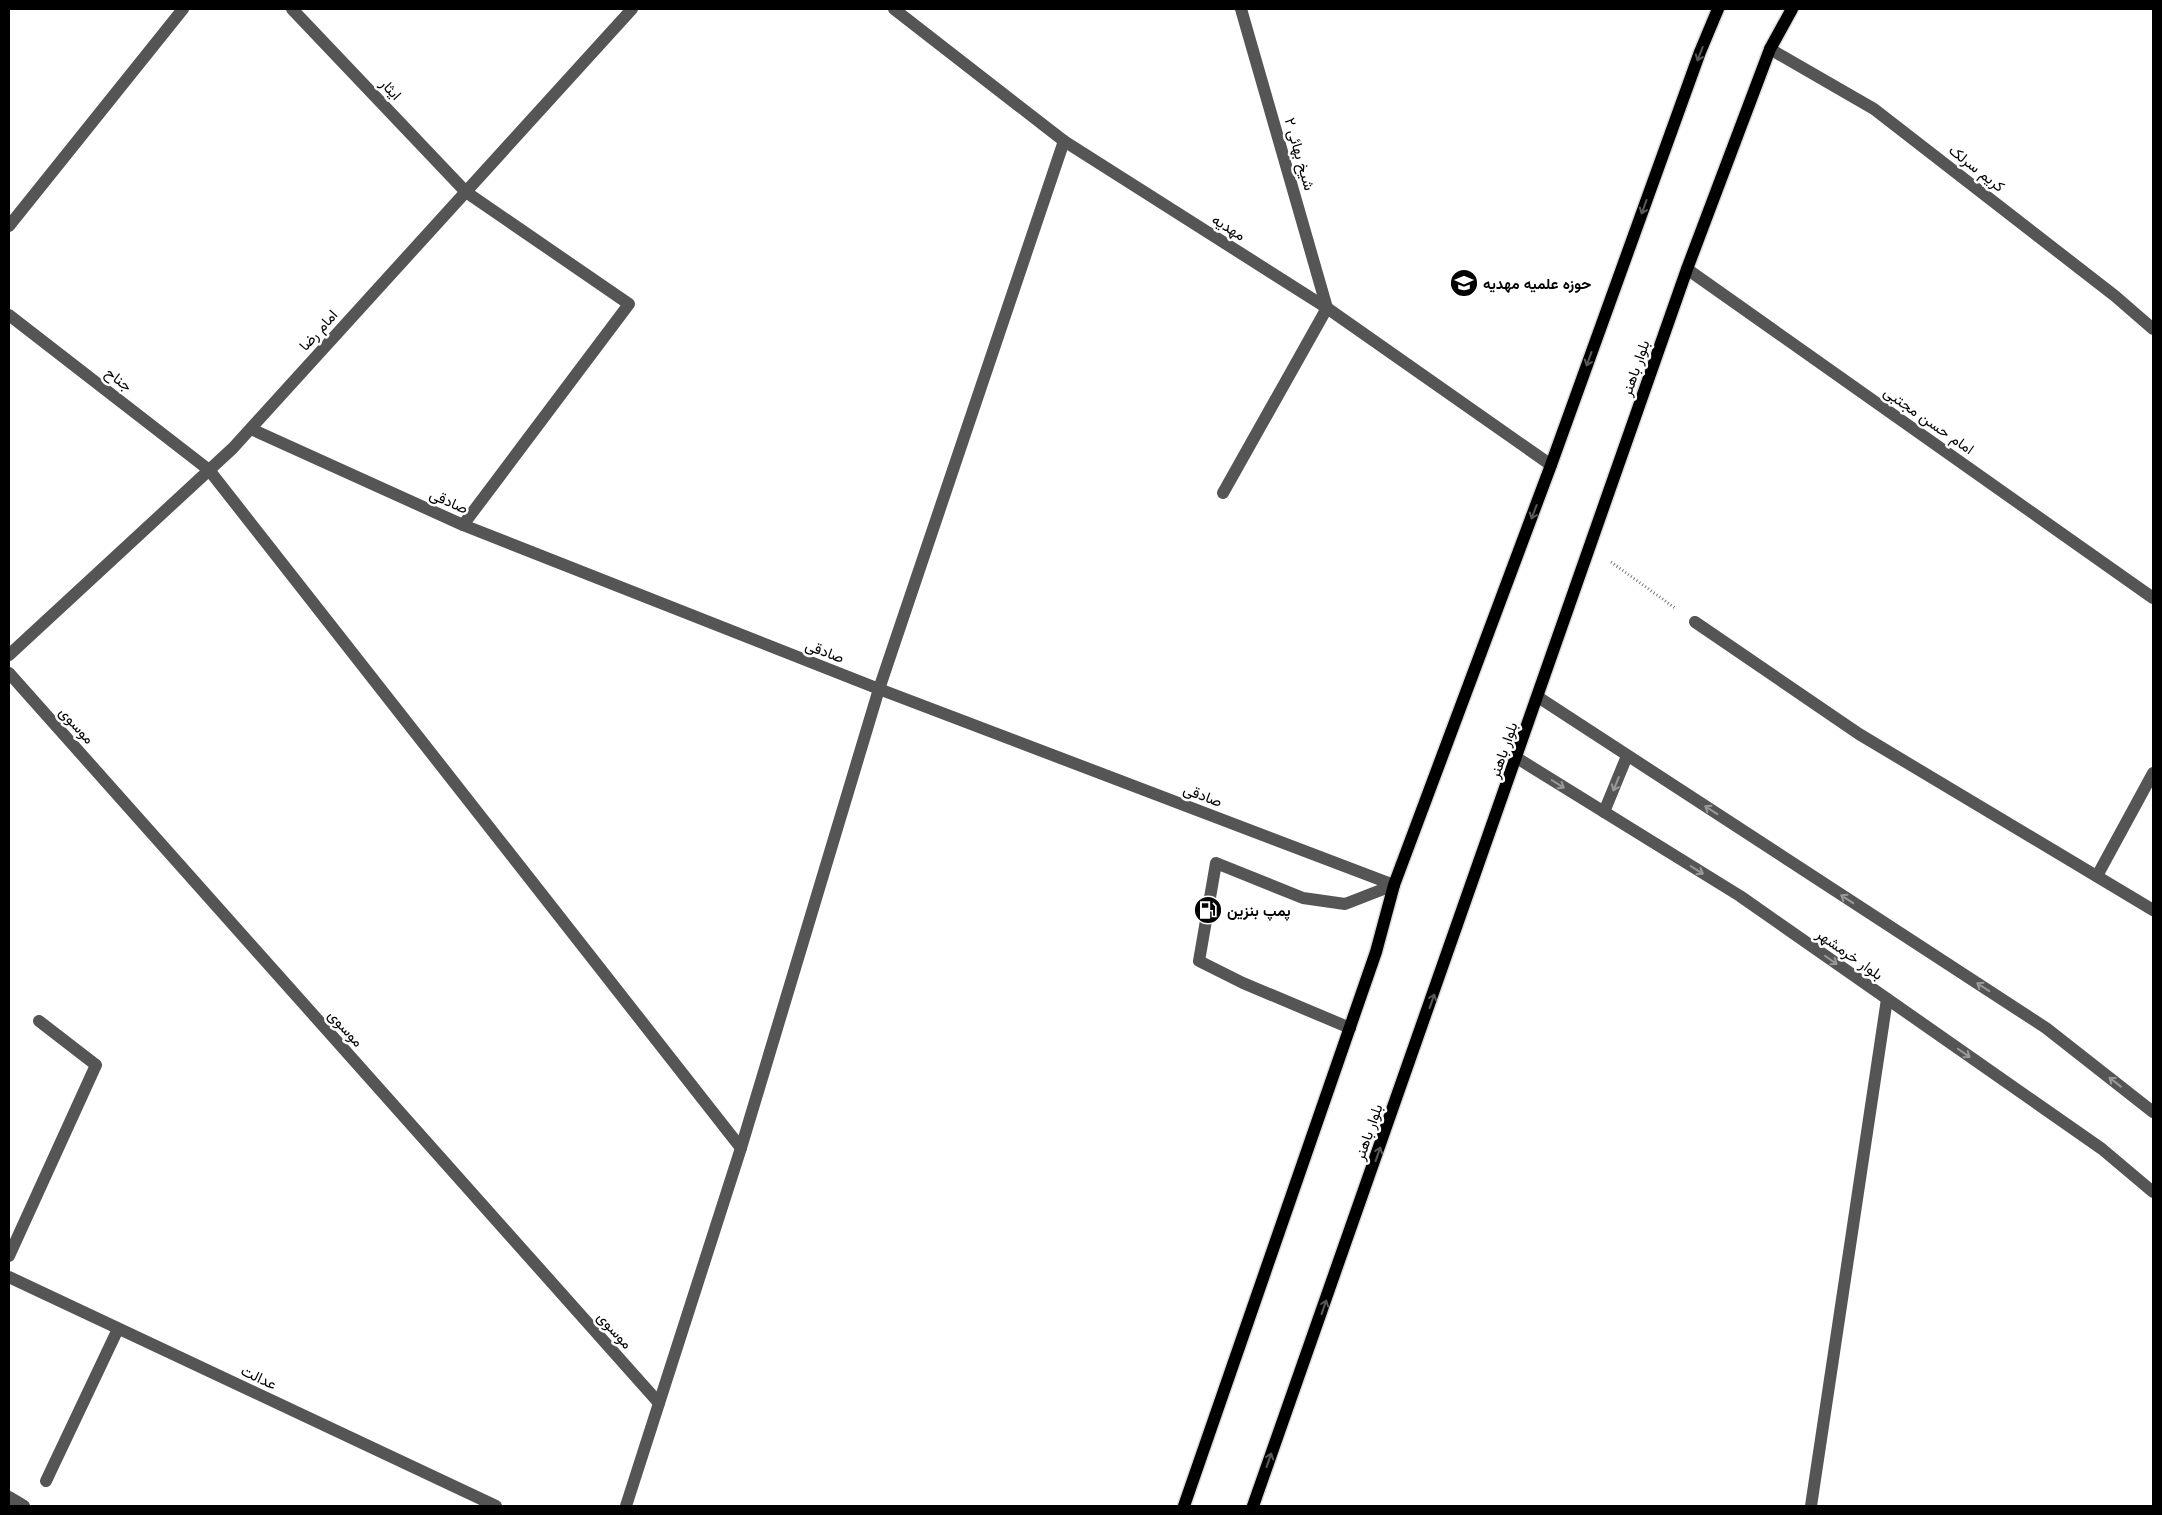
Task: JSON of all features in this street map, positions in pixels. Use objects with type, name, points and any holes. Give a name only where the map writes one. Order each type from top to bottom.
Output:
[{"type":"main road","points":[[1184,1506],[1376,952],[1394,885],[1551,465],[1700,52],[1718,9]]},
{"type":"main road","name":"بلوار باهنر","points":[[1253,1506],[1687,269],[1770,49],[1792,9]]},
{"type":"street","points":[[9,226],[183,9]]},
{"type":"street","name":"ایثار","points":[[292,9],[466,192],[628,304],[462,525]]},
{"type":"street","name":"امام رضا","points":[[9,654],[251,429],[632,9]]},
{"type":"street","name":"مهدیه","points":[[894,9],[1064,141],[1327,308],[1551,465]]},
{"type":"street","name":"شیخ بهائی ۲","points":[[1241,9],[1327,308]]},
{"type":"street","name":"کریم سرلک","points":[[1770,49],[1874,109],[2115,296],[2153,329]]},
{"type":"street","points":[[626,1506],[741,1148],[879,689],[1064,141]]},
{"type":"street","name":"امام حسن مجتبی","points":[[1687,269],[2153,598]]},
{"type":"street","points":[[1223,493],[1327,308]]},
{"type":"street","name":"جناح","points":[[9,315],[209,470],[741,1148]]},
{"type":"street","name":"صادقی","points":[[251,429],[462,525],[879,689],[1394,885]]},
{"type":"street","points":[[1695,622],[1859,734],[2153,910]]},
{"type":"street","name":"موسوی","points":[[9,673],[659,1403]]},
{"type":"street","points":[[1538,698],[2046,1028],[2153,1112]]},
{"type":"street","points":[[1604,812],[1627,756]]},
{"type":"street","name":"بلوار خرمشهر","points":[[1517,758],[1740,896],[2102,1149],[2153,1192]]},
{"type":"street","points":[[2097,876],[2153,774]]},
{"type":"street","points":[[1350,1028],[1243,983],[1199,960],[1216,864],[1303,898],[1345,904],[1394,885]]},
{"type":"street","points":[[1811,1506],[1887,1000]]},
{"type":"street","points":[[9,1256],[96,1065],[39,1021]]},
{"type":"street","name":"عدالت","points":[[9,1277],[496,1506]]},
{"type":"street","points":[[46,1480],[118,1329]]},
{"type":"street","points":[[9,1497],[24,1506]]},
{"type":"path","points":[[1590,548],[1695,622]]},
{"type":"place","name":"حوزه علمیه مهدیه","points":[[1464,283]]},
{"type":"place","name":"پمپ بنزین","points":[[1208,910]]}]
